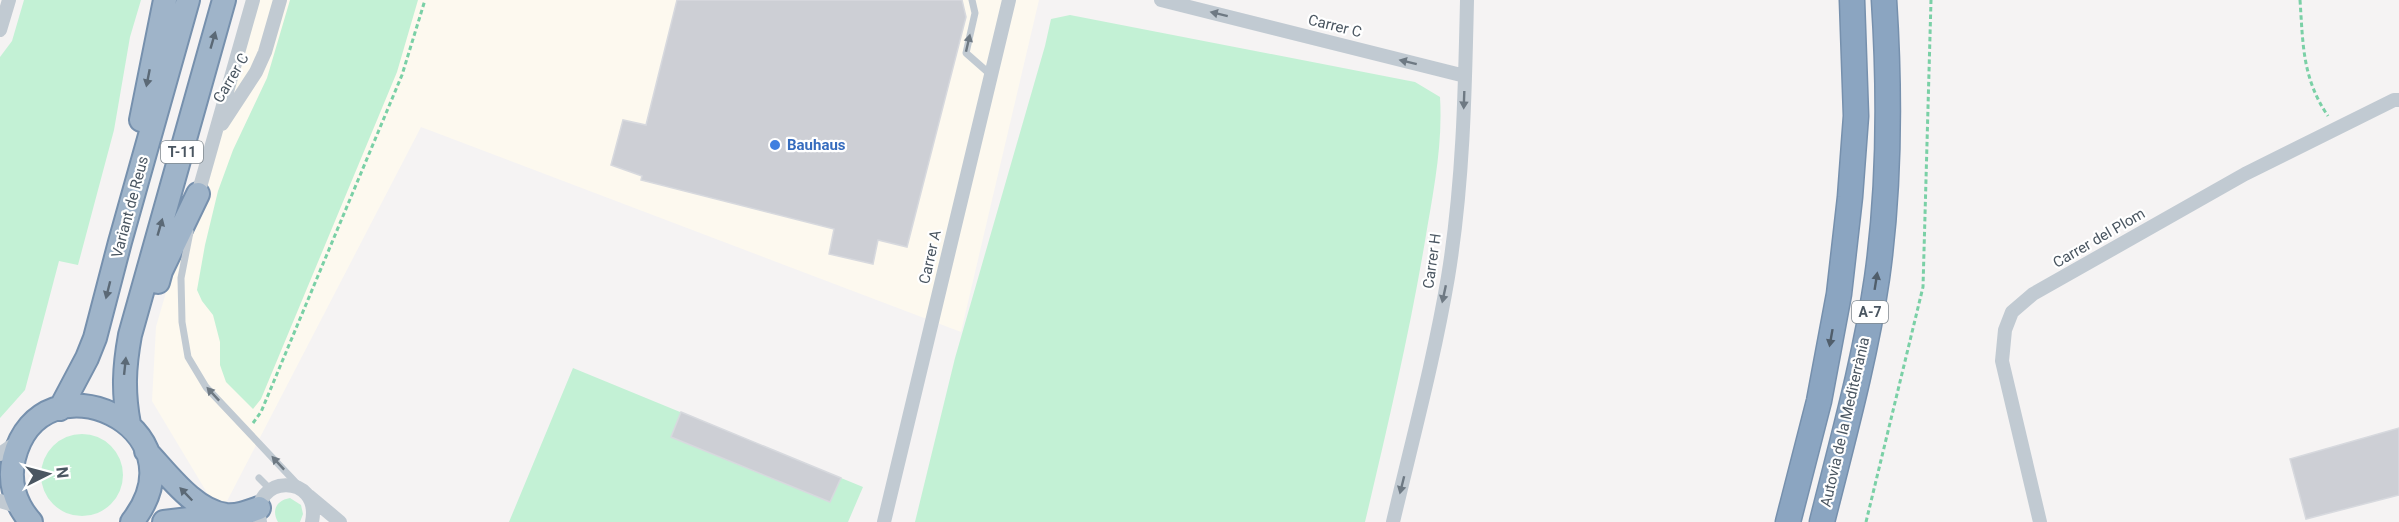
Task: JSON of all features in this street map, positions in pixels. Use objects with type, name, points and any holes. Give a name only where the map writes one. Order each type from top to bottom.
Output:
[{"type":"highway","name":"T-11","points":[[120,242],[118,215],[135,153],[165,0]]},
{"type":"highway","name":"Variant de Reus","points":[[60,409],[95,338],[188,0]]},
{"type":"highway","name":"T-11","points":[[129,424],[125,402],[124,368],[146,303],[224,0]]},
{"type":"highway","points":[[1839,0],[1843,107],[1841,158],[1850,197]]},
{"type":"highway","name":"Autovia de la Mediterrània","points":[[1788,522],[1819,401],[1839,294],[1856,116],[1852,0]]},
{"type":"highway","name":"Autovia de la Mediterrània","points":[[1822,522],[1850,410],[1877,278],[1887,177],[1889,98],[1884,0]]},
{"type":"highway","points":[[1889,98],[1898,73],[1897,0]]},
{"type":"highway","points":[[146,303],[198,194]]},
{"type":"highway","name":"T-11","points":[[17,510],[12,474],[16,451],[21,440],[40,418],[60,409],[84,405],[97,407],[114,414],[129,424],[140,437],[146,451],[150,463],[149,489],[145,501],[132,522]]},
{"type":"highway","points":[[146,451],[195,502],[225,515],[240,514],[263,506]]},
{"type":"highway","points":[[164,522],[189,519],[213,522]]},
{"type":"street","points":[[0,30],[9,0]]},
{"type":"street","points":[[198,194],[253,0]]},
{"type":"street","name":"Carrer C","points":[[214,136],[256,72],[265,52],[280,0]]},
{"type":"street","name":"Carrer A","points":[[884,522],[1009,0]]},
{"type":"street","name":"Carrer C","points":[[1161,0],[1465,76]]},
{"type":"street","name":"Carrer H","points":[[1393,522],[1419,415],[1448,277],[1461,161],[1467,0]]},
{"type":"street","name":"Carrer del Plom","points":[[2040,522],[2002,361],[2005,330],[2012,312],[2033,294],[2245,174],[2394,100],[2399,100]]},
{"type":"street","points":[[0,454],[21,440]]},
{"type":"street","points":[[263,506],[287,484],[306,493],[340,522]]},
{"type":"street","points":[[306,493],[314,513],[312,522]]},
{"type":"lane","points":[[972,0],[975,12],[966,53],[991,75]]},
{"type":"lane","points":[[198,194],[181,278],[182,322],[188,357],[206,387],[306,493]]},
{"type":"lane","points":[[259,478],[263,506]]},
{"type":"path","points":[[253,423],[261,412],[402,75],[425,0]]},
{"type":"path","points":[[1866,522],[1923,287],[1931,0]]},
{"type":"path","points":[[2300,0],[2304,65],[2320,105],[2336,129]]},
{"type":"shaded area","points":[[250,0],[1039,0],[961,332],[421,127],[225,505],[212,501],[152,401],[156,327]]},
{"type":"green space","points":[[24,0],[141,0],[130,37],[114,130],[78,265],[59,261],[25,390],[0,418],[0,57],[12,41]]},
{"type":"green space","points":[[290,0],[418,0],[397,72],[261,399],[253,409],[226,382],[220,365],[220,342],[213,315],[197,290],[218,191],[233,150],[267,78]]},
{"type":"green space","points":[[1070,15],[1415,82],[1440,97],[1437,169],[1419,277],[1365,522],[915,522],[955,358],[1051,19]]},
{"type":"green space","points":[[573,368],[863,487],[848,522],[509,522]]},
{"type":"green space","points":[[74,434],[90,434],[105,441],[116,452],[123,467],[120,491],[111,504],[90,516],[74,516],[59,509],[48,498],[41,483],[41,467],[48,452],[59,441]]},
{"type":"green space","points":[[290,498],[301,505],[303,514],[300,522],[278,522],[275,513],[276,506]]},
{"type":"building","name":"Bauhaus","points":[[677,0],[962,0],[966,17],[907,247],[878,240],[873,264],[829,254],[834,229],[641,180],[642,176],[611,165],[623,120],[646,125]]},
{"type":"building","points":[[681,412],[841,478],[830,502],[671,437]]},
{"type":"building","points":[[2399,428],[2399,495],[2306,519],[2290,459]]},
{"type":"place","name":"Bauhaus","points":[[775,145]]}]
